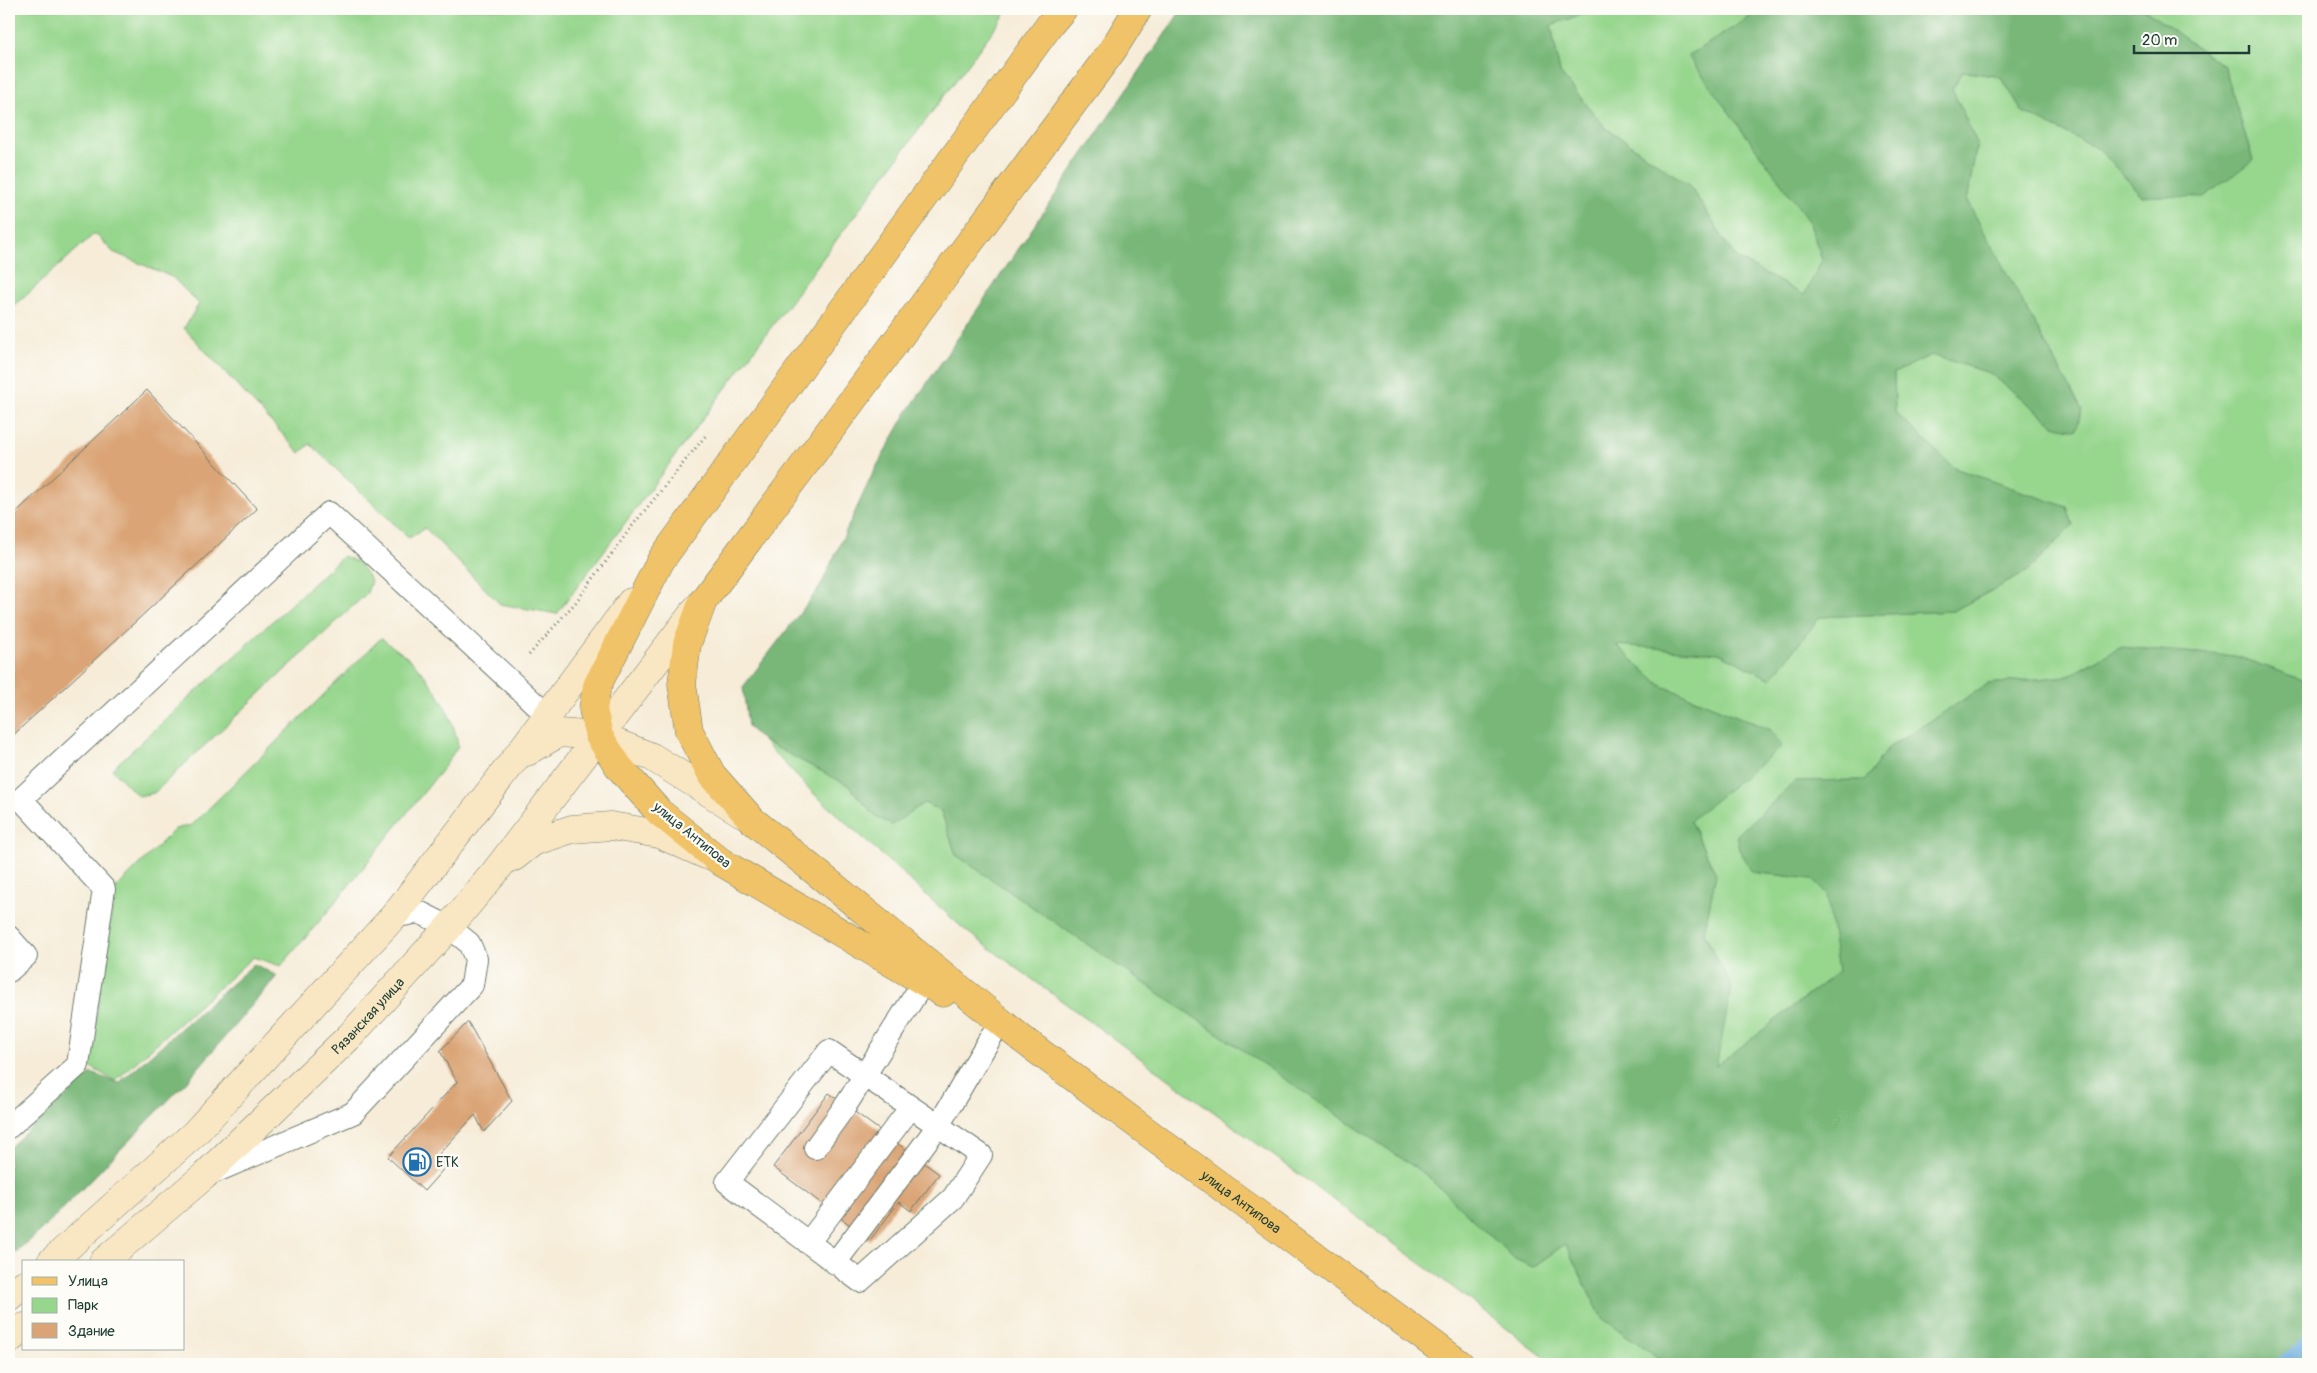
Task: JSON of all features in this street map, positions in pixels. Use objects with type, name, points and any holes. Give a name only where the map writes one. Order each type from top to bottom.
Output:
[{"type":"main road","name":"улица Антипова","points":[[1022,1039],[721,862],[659,812],[619,767],[599,736],[593,709],[597,686],[661,560],[1045,31],[1063,9]]},
{"type":"main road","name":"улица Антипова","points":[[1138,9],[1112,51],[703,602],[688,644],[682,684],[689,731],[712,775],[752,820],[1022,1039],[1460,1364]]},
{"type":"main road","points":[[53,1260],[195,1132],[393,917],[516,759],[661,560]]},
{"type":"main road","name":"Рязанская улица","points":[[105,1260],[204,1176],[350,1036],[449,928],[495,872],[703,602]]},
{"type":"main road","points":[[516,759],[559,734],[599,736],[652,757],[752,820]]},
{"type":"main road","points":[[495,872],[533,842],[572,829],[611,826],[659,834],[721,862]]},
{"type":"main road","points":[[9,1297],[22,1286]]},
{"type":"main road","points":[[9,1340],[22,1329]]},
{"type":"lane","points":[[9,1126],[78,1065],[104,889],[15,792],[329,514],[548,716]]},
{"type":"lane","points":[[204,1176],[353,1113],[472,985],[476,959],[469,943],[449,928],[419,912],[393,917]]},
{"type":"lane","points":[[9,937],[26,956],[9,971]]},
{"type":"lane","points":[[815,1148],[866,1076],[924,981]]},
{"type":"lane","points":[[836,1263],[938,1126],[998,1025]]},
{"type":"lane","points":[[829,1051],[866,1076],[981,1155],[953,1198],[860,1281],[726,1182],[829,1051]]},
{"type":"lane","points":[[808,1243],[911,1108]]},
{"type":"green space","points":[[9,9],[1009,9],[557,614],[500,604],[425,528],[409,538],[310,444],[300,453],[184,328],[199,304],[172,277],[113,252],[95,233],[9,311]]},
{"type":"green space","points":[[1182,9],[1587,9],[1587,13],[1551,25],[1560,73],[1605,127],[1690,186],[1735,257],[1804,295],[1822,260],[1809,221],[1688,56],[1755,14],[1756,9],[2143,9],[2224,66],[2253,160],[2204,197],[2142,196],[2099,149],[2023,112],[2001,77],[1963,71],[1952,89],[1977,143],[1967,201],[2082,410],[2076,430],[2056,426],[1990,373],[1931,355],[1894,373],[1895,412],[1954,468],[2067,507],[2073,525],[2027,572],[1953,611],[1820,617],[1771,679],[1719,653],[1616,645],[1660,685],[1771,730],[1782,746],[1690,821],[1716,874],[1704,933],[1732,987],[1716,1066],[1838,972],[1827,894],[1812,879],[1752,872],[1741,854],[1737,835],[1796,781],[1865,780],[1888,748],[1988,684],[2068,676],[2120,647],[2236,656],[2308,682],[2308,1364],[1667,1364],[1602,1318],[1565,1244],[1533,1267],[1515,1259],[1426,1175],[956,855],[941,811],[924,803],[892,825],[875,816],[848,785],[762,740],[748,727],[743,687],[820,587],[873,473],[906,414]]},
{"type":"green space","points":[[1587,9],[1756,9],[1755,14],[1688,56],[1809,221],[1822,260],[1804,296],[1735,257],[1690,186],[1605,127],[1560,73],[1551,25],[1587,13]]},
{"type":"green space","points":[[2143,9],[2308,9],[2308,682],[2236,656],[2120,647],[2068,676],[1988,684],[1888,748],[1865,780],[1796,781],[1752,872],[1812,879],[1828,894],[1838,972],[1715,1067],[1731,987],[1704,933],[1716,874],[1690,821],[1771,730],[1660,685],[1615,644],[1719,653],[1771,679],[1820,617],[1953,611],[2027,572],[2073,525],[2067,507],[1954,468],[1895,412],[1894,373],[1931,355],[1990,373],[2056,426],[2082,410],[1967,201],[1977,143],[1952,90],[1963,71],[2001,77],[2023,112],[2099,149],[2142,196],[2253,160],[2224,66]]},
{"type":"green space","points":[[343,556],[359,563],[371,581],[367,593],[154,793],[138,796],[112,769]]},
{"type":"green space","points":[[381,638],[407,657],[427,678],[449,715],[458,746],[444,767],[329,910],[281,966],[253,957],[115,1081],[89,1066],[115,889],[175,829],[192,825]]},
{"type":"green space","points":[[762,740],[848,785],[875,816],[924,803],[941,811],[956,855],[1426,1175],[1515,1259],[1533,1267],[1565,1244],[1602,1318],[1667,1364],[1553,1364],[1438,1276],[965,930],[811,791]]},
{"type":"green space","points":[[254,964],[277,976],[187,1081],[43,1229],[9,1258],[9,1148],[91,1073],[119,1083]]},
{"type":"building","points":[[147,390],[257,509],[9,739],[9,519]]},
{"type":"building","points":[[468,1022],[512,1101],[484,1132],[475,1115],[438,1155],[448,1164],[424,1191],[388,1157],[457,1082],[440,1051]]},
{"type":"building","points":[[829,1093],[939,1174],[911,1211],[899,1202],[870,1240],[773,1167]]},
{"type":"waterway","points":[[2281,1364],[2308,1340]]},
{"type":"place","name":"ЕТК","points":[[417,1162]]}]
